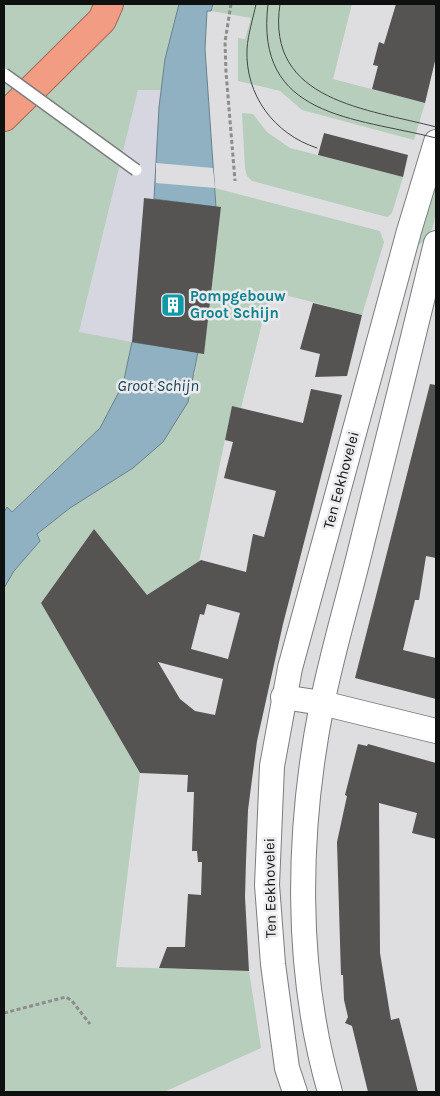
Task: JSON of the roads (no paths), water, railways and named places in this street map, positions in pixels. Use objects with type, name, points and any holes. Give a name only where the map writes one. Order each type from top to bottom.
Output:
[{"type":"highway","points":[[4,117],[102,20],[109,4]]},
{"type":"street","name":"Ten Eekhovelei","points":[[295,1092],[285,1058],[272,964],[267,885],[272,766],[283,697],[400,263],[436,142]]},
{"type":"street","points":[[330,1092],[320,1053],[308,968],[304,897],[304,838],[322,703],[436,243]]},
{"type":"street","points":[[400,263],[430,270]]},
{"type":"street","points":[[283,697],[322,703],[436,731]]},
{"type":"street","points":[[285,1058],[320,1053]]},
{"type":"lane","points":[[4,74],[136,170]]},
{"type":"water","points":[[179,4],[213,4],[211,11],[207,11],[205,49],[216,207],[154,199],[159,107],[165,59]]},
{"type":"water","name":"Groot Schijn","points":[[132,342],[198,352],[188,402],[163,442],[133,468],[70,508],[37,534],[40,541],[14,571],[4,588],[4,512],[7,507],[12,512],[100,428],[123,384]]},
{"type":"tram line","points":[[256,4],[247,49],[251,82],[257,97],[275,123],[302,142],[317,148]]},
{"type":"tram line","points":[[268,4],[268,42],[277,70],[293,91],[316,106],[343,116],[436,138]]},
{"type":"tram line","points":[[280,4],[280,37],[289,62],[305,81],[327,96],[353,106],[436,127]]},
{"type":"place","name":"Pompgebouw Groot Schijn","points":[[173,305]]}]
